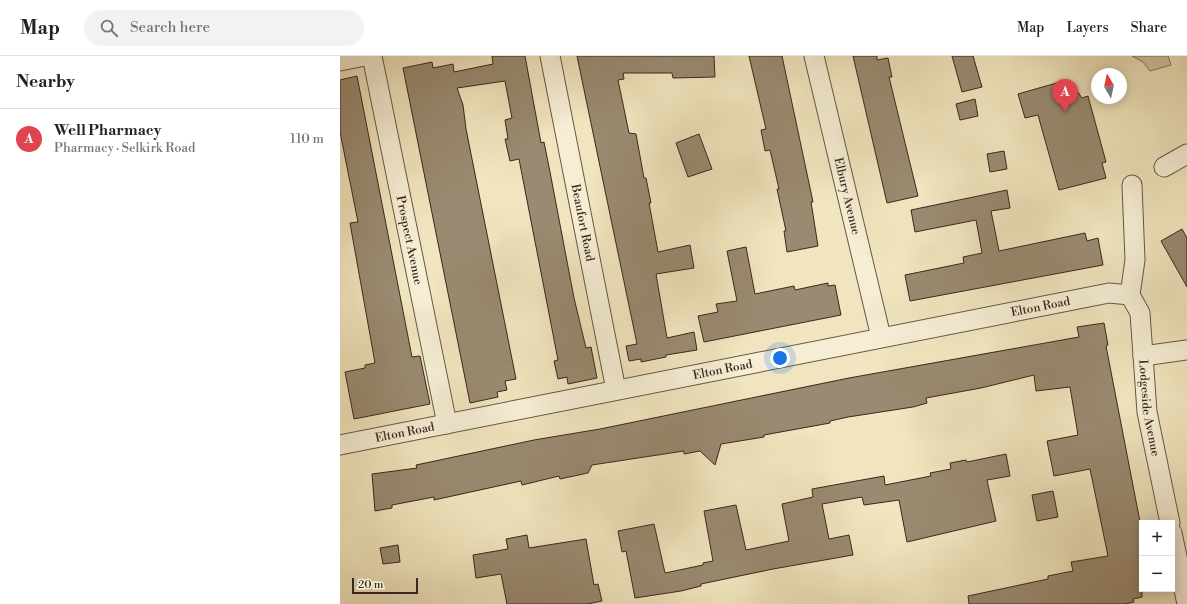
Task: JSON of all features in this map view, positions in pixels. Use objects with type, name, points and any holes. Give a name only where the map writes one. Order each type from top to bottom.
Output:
[{"type":"street","points":[[340,61],[365,56]]},
{"type":"street","name":"Prospect Avenue","points":[[372,56],[447,424]]},
{"type":"street","name":"Beaufort Road","points":[[550,56],[616,390]]},
{"type":"street","name":"Elbury Avenue","points":[[814,56],[881,337]]},
{"type":"street","points":[[1164,167],[1187,154]]},
{"type":"street","points":[[1130,294],[1135,260],[1132,185]]},
{"type":"street","name":"Elton Road","points":[[340,445],[1109,293],[1130,294]]},
{"type":"street","name":"Lodgeside Avenue","points":[[1130,294],[1140,313],[1147,412],[1169,520]]},
{"type":"street","points":[[1143,356],[1187,350]]},
{"type":"street","points":[[1175,547],[1187,604]]},
{"type":"shaded area","points":[[1132,56],[1168,56],[1171,65],[1150,71],[1143,62]]},
{"type":"building","points":[[492,56],[525,56],[541,143],[544,142],[574,298],[586,348],[591,347],[597,378],[568,384],[567,377],[558,379],[554,361],[558,360],[519,159],[510,161],[505,139],[508,139],[505,120],[512,118],[505,81],[457,88],[463,105],[466,129],[516,379],[505,381],[507,390],[497,392],[498,397],[470,403],[403,68],[432,62],[433,68],[453,64],[454,72],[493,64]]},
{"type":"building","points":[[577,56],[714,56],[715,77],[673,78],[672,73],[623,73],[624,79],[618,80],[629,133],[636,134],[644,178],[646,178],[651,203],[649,203],[658,252],[690,245],[694,268],[656,274],[667,338],[694,332],[697,350],[666,355],[666,357],[641,362],[641,359],[629,361],[626,346],[637,344]]},
{"type":"building","points":[[749,56],[782,56],[813,202],[811,202],[818,246],[787,252],[784,231],[786,231],[777,189],[779,189],[770,150],[765,151],[761,130],[766,129]]},
{"type":"building","points":[[853,56],[877,56],[877,60],[888,58],[892,77],[889,77],[918,196],[887,203]]},
{"type":"building","points":[[952,56],[973,56],[982,87],[962,92]]},
{"type":"building","points":[[357,76],[412,357],[420,356],[430,404],[354,419],[345,372],[365,368],[365,365],[375,363],[350,223],[358,222],[340,132],[340,80]]},
{"type":"building","points":[[1067,80],[1082,98],[1088,96],[1106,162],[1102,163],[1106,178],[1059,190],[1038,115],[1025,118],[1018,94]]},
{"type":"building","points":[[975,99],[978,116],[960,120],[956,104]]},
{"type":"building","points":[[699,134],[712,169],[688,177],[676,143]]},
{"type":"building","points":[[1004,151],[1007,169],[990,172],[987,154]]},
{"type":"building","points":[[1007,190],[1010,208],[991,211],[999,251],[1085,233],[1087,241],[1098,238],[1103,265],[910,301],[905,275],[964,263],[963,257],[982,253],[976,220],[915,232],[911,210]]},
{"type":"building","points":[[1182,229],[1187,238],[1187,287],[1161,241]]},
{"type":"building","points":[[746,247],[755,294],[794,286],[795,290],[828,283],[828,286],[835,285],[841,315],[704,342],[698,316],[718,312],[716,304],[737,301],[727,251]]},
{"type":"building","points":[[1104,323],[1108,345],[1106,346],[1140,520],[1139,592],[1142,592],[1142,597],[1133,599],[1134,602],[1125,604],[969,604],[968,596],[1048,579],[1048,576],[1073,571],[1071,562],[1108,556],[1090,469],[1054,476],[1047,441],[1078,435],[1070,387],[1036,391],[1034,375],[981,388],[926,398],[927,403],[913,407],[848,417],[830,421],[830,423],[764,435],[764,437],[721,444],[715,465],[700,451],[684,454],[684,451],[592,465],[588,473],[560,479],[559,476],[522,485],[521,481],[434,500],[434,497],[392,505],[392,508],[375,511],[372,474],[417,468],[416,465],[534,440],[600,429],[849,378],[1079,337],[1077,327]]},
{"type":"building","points":[[1006,454],[1010,476],[987,480],[996,521],[907,542],[899,500],[864,505],[862,497],[822,504],[829,539],[849,535],[853,555],[773,569],[701,584],[701,586],[681,591],[635,598],[626,551],[622,552],[618,531],[654,524],[665,573],[703,565],[703,563],[713,561],[704,511],[736,505],[746,550],[789,541],[782,504],[813,497],[812,489],[884,476],[885,485],[931,476],[930,473],[951,469],[950,463],[966,460],[967,462]]},
{"type":"building","points":[[1053,491],[1058,517],[1037,521],[1032,495]]},
{"type":"building","points":[[527,535],[529,548],[586,539],[594,585],[598,584],[602,601],[587,604],[507,604],[501,574],[476,578],[473,555],[508,549],[506,539]]},
{"type":"building","points":[[398,545],[400,562],[383,564],[380,548]]},
{"type":"place","name":"Well Pharmacy","points":[[1065,112]]}]
